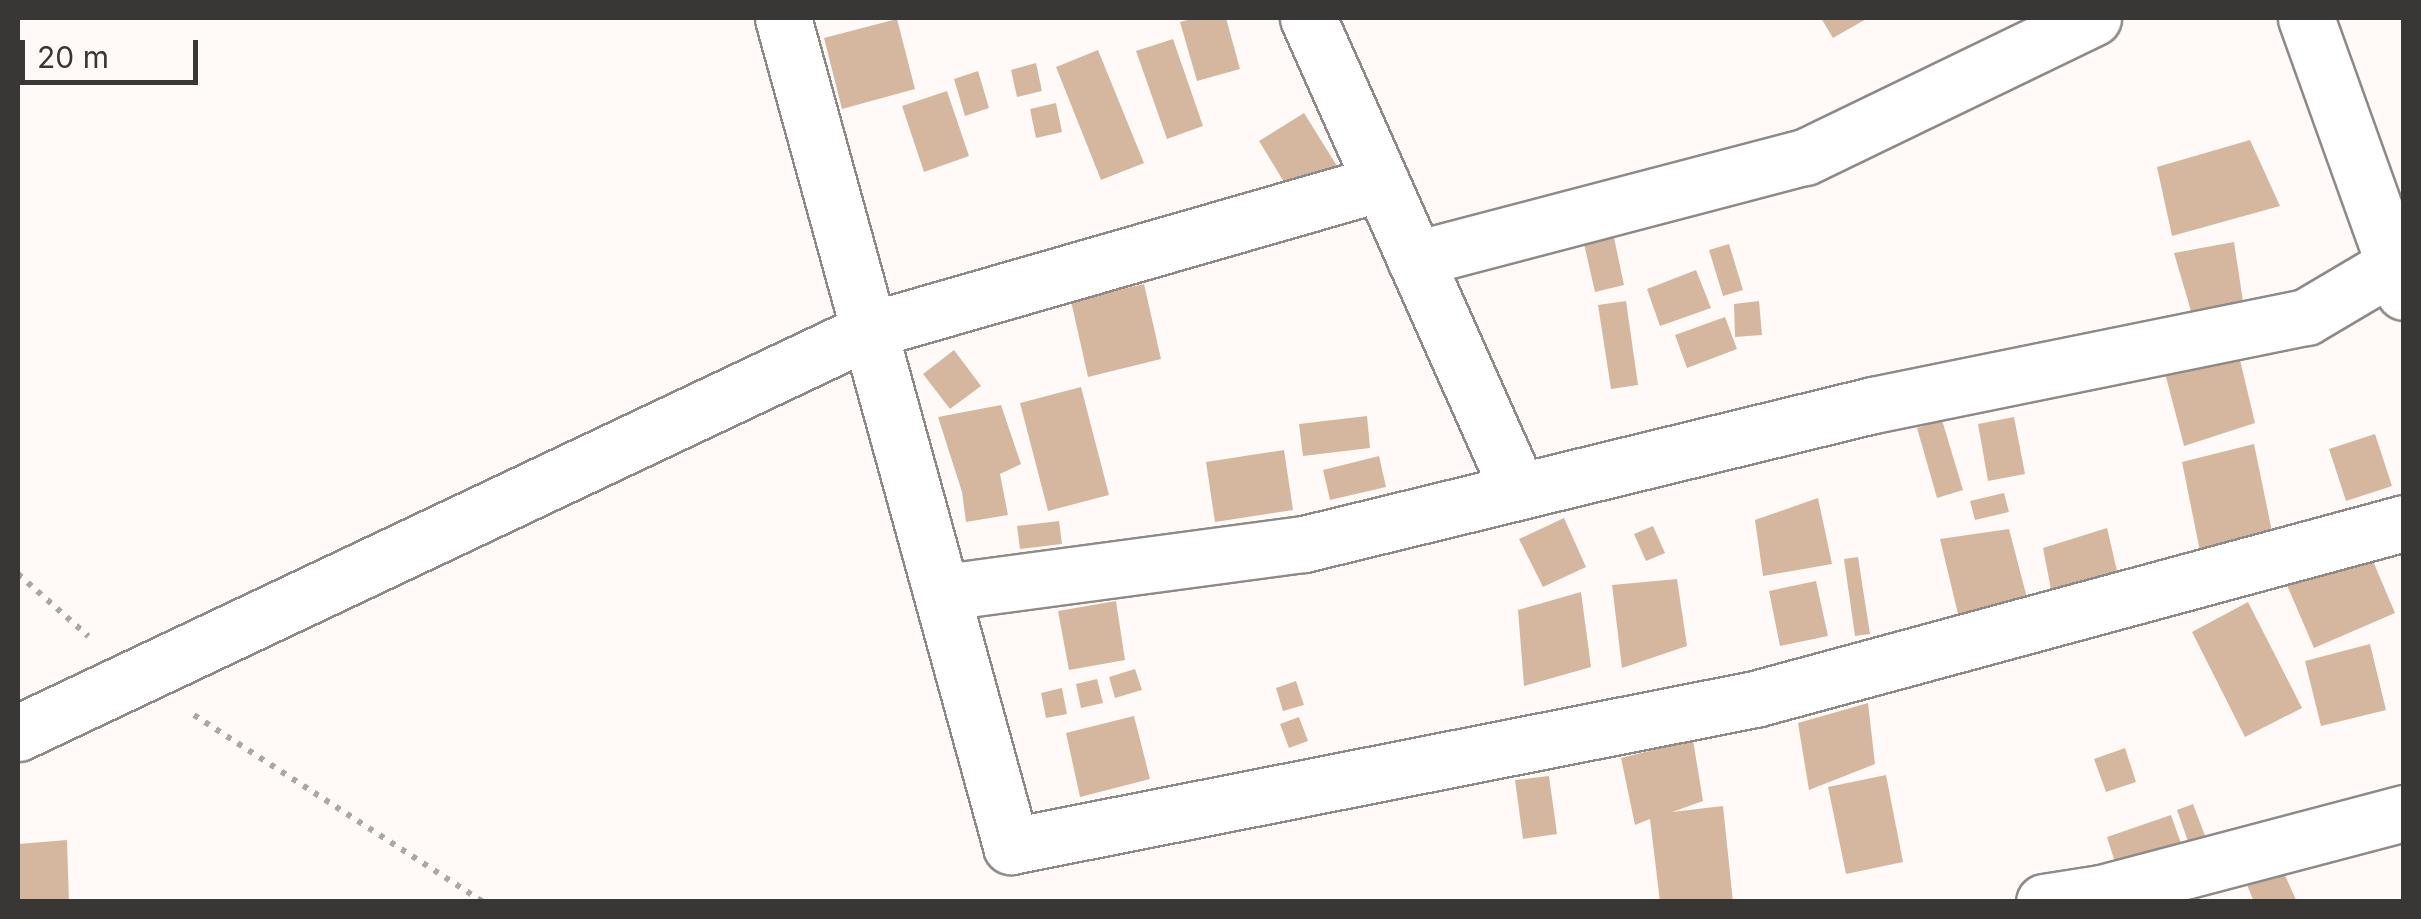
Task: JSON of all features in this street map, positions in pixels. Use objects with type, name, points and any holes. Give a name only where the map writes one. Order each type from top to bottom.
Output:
[{"type":"street","points":[[783,18],[1011,846],[1756,699],[2404,523]]},
{"type":"street","points":[[1308,18],[1518,490]]},
{"type":"street","points":[[1416,259],[1806,157],[2093,18]]},
{"type":"street","points":[[944,592],[1304,544],[1873,405],[2306,316],[2400,272],[2306,18]]},
{"type":"street","points":[[18,733],[870,330],[1382,183]]},
{"type":"street","points":[[2044,902],[2101,893],[2404,813]]},
{"type":"path","points":[[18,574],[134,676],[482,902]]},
{"type":"building","points":[[1226,18],[1240,69],[1197,81],[1180,22]]},
{"type":"building","points":[[1821,18],[1868,18],[1833,38]]},
{"type":"building","points":[[897,19],[915,89],[842,109],[824,38]]},
{"type":"building","points":[[1173,39],[1203,126],[1167,139],[1136,51]]},
{"type":"building","points":[[1098,50],[1144,163],[1101,180],[1056,67]]},
{"type":"building","points":[[1036,63],[1042,91],[1017,97],[1011,70]]},
{"type":"building","points":[[978,71],[989,108],[965,116],[954,79]]},
{"type":"building","points":[[947,91],[969,156],[924,172],[902,106]]},
{"type":"building","points":[[1056,103],[1062,132],[1036,138],[1030,109]]},
{"type":"building","points":[[1304,113],[1337,166],[1292,195],[1259,141]]},
{"type":"building","points":[[2250,140],[2280,206],[2172,236],[2157,167]]},
{"type":"building","points":[[1612,228],[1624,285],[1595,292],[1582,235]]},
{"type":"building","points":[[2234,242],[2244,308],[2193,318],[2174,253]]},
{"type":"building","points":[[1729,244],[1743,290],[1723,296],[1709,250]]},
{"type":"building","points":[[1696,270],[1711,308],[1660,326],[1647,289]]},
{"type":"building","points":[[1144,284],[1161,359],[1088,377],[1071,301]]},
{"type":"building","points":[[1626,301],[1638,385],[1611,389],[1598,305]]},
{"type":"building","points":[[1759,301],[1762,335],[1735,337],[1734,304]]},
{"type":"building","points":[[1725,317],[1737,349],[1687,368],[1675,335]]},
{"type":"building","points":[[954,350],[981,386],[950,409],[923,374]]},
{"type":"building","points":[[2240,360],[2255,423],[2184,446],[2165,373]]},
{"type":"building","points":[[1081,387],[1109,495],[1048,511],[1020,403]]},
{"type":"building","points":[[1001,405],[1021,464],[1000,474],[1008,515],[966,522],[962,492],[938,417]]},
{"type":"building","points":[[1367,416],[1370,448],[1303,456],[1299,424]]},
{"type":"building","points":[[2014,417],[2025,474],[1988,481],[1978,424]]},
{"type":"building","points":[[1942,420],[1963,490],[1937,498],[1917,428]]},
{"type":"building","points":[[2375,434],[2392,486],[2346,501],[2329,449]]},
{"type":"building","points":[[2254,444],[2275,546],[2203,566],[2182,462]]},
{"type":"building","points":[[1284,450],[1293,510],[1215,522],[1206,462]]},
{"type":"building","points":[[1379,456],[1386,487],[1330,500],[1323,470]]},
{"type":"building","points":[[2004,493],[2009,512],[1975,520],[1970,501]]},
{"type":"building","points":[[1818,498],[1832,564],[1763,576],[1755,520]]},
{"type":"building","points":[[1564,518],[1586,567],[1543,587],[1519,539]]},
{"type":"building","points":[[1059,521],[1062,544],[1020,549],[1017,526]]},
{"type":"building","points":[[1653,526],[1665,553],[1646,561],[1634,534]]},
{"type":"building","points":[[2107,528],[2121,588],[2054,605],[2043,548]]},
{"type":"building","points":[[2009,529],[2027,598],[1958,614],[1940,539]]},
{"type":"building","points":[[2367,547],[2395,613],[2314,648],[2286,583]]},
{"type":"building","points":[[1858,557],[1870,634],[1855,636],[1844,559]]},
{"type":"building","points":[[1677,579],[1687,646],[1622,668],[1612,585]]},
{"type":"building","points":[[1816,581],[1828,636],[1780,646],[1769,591]]},
{"type":"building","points":[[1581,592],[1591,667],[1524,686],[1518,610]]},
{"type":"building","points":[[1116,601],[1125,660],[1069,670],[1058,611]]},
{"type":"building","points":[[2248,602],[2302,708],[2245,737],[2192,632]]},
{"type":"building","points":[[2370,644],[2386,710],[2321,726],[2305,661]]},
{"type":"building","points":[[1135,669],[1142,690],[1115,698],[1109,677]]},
{"type":"building","points":[[1097,679],[1103,703],[1081,708],[1076,684]]},
{"type":"building","points":[[1296,681],[1304,705],[1283,711],[1276,688]]},
{"type":"building","points":[[1062,688],[1067,714],[1046,718],[1041,693]]},
{"type":"building","points":[[1868,703],[1875,764],[1809,790],[1798,723]]},
{"type":"building","points":[[1134,716],[1150,779],[1080,797],[1066,733]]},
{"type":"building","points":[[1299,717],[1308,741],[1289,748],[1280,724]]},
{"type":"building","points":[[1693,740],[1703,801],[1672,812],[1723,806],[1733,902],[1660,902],[1650,819],[1635,825],[1621,758]]},
{"type":"building","points":[[2125,748],[2136,782],[2106,792],[2094,759]]},
{"type":"building","points":[[1886,775],[1903,862],[1846,874],[1828,787]]},
{"type":"building","points":[[1549,776],[1557,834],[1523,839],[1515,780]]},
{"type":"building","points":[[2193,804],[2207,841],[2190,847],[2177,810]]},
{"type":"building","points":[[2171,815],[2184,852],[2119,875],[2107,837]]},
{"type":"building","points":[[67,840],[69,902],[18,902],[18,844]]},
{"type":"building","points":[[2280,864],[2297,902],[2254,902],[2245,880]]}]
